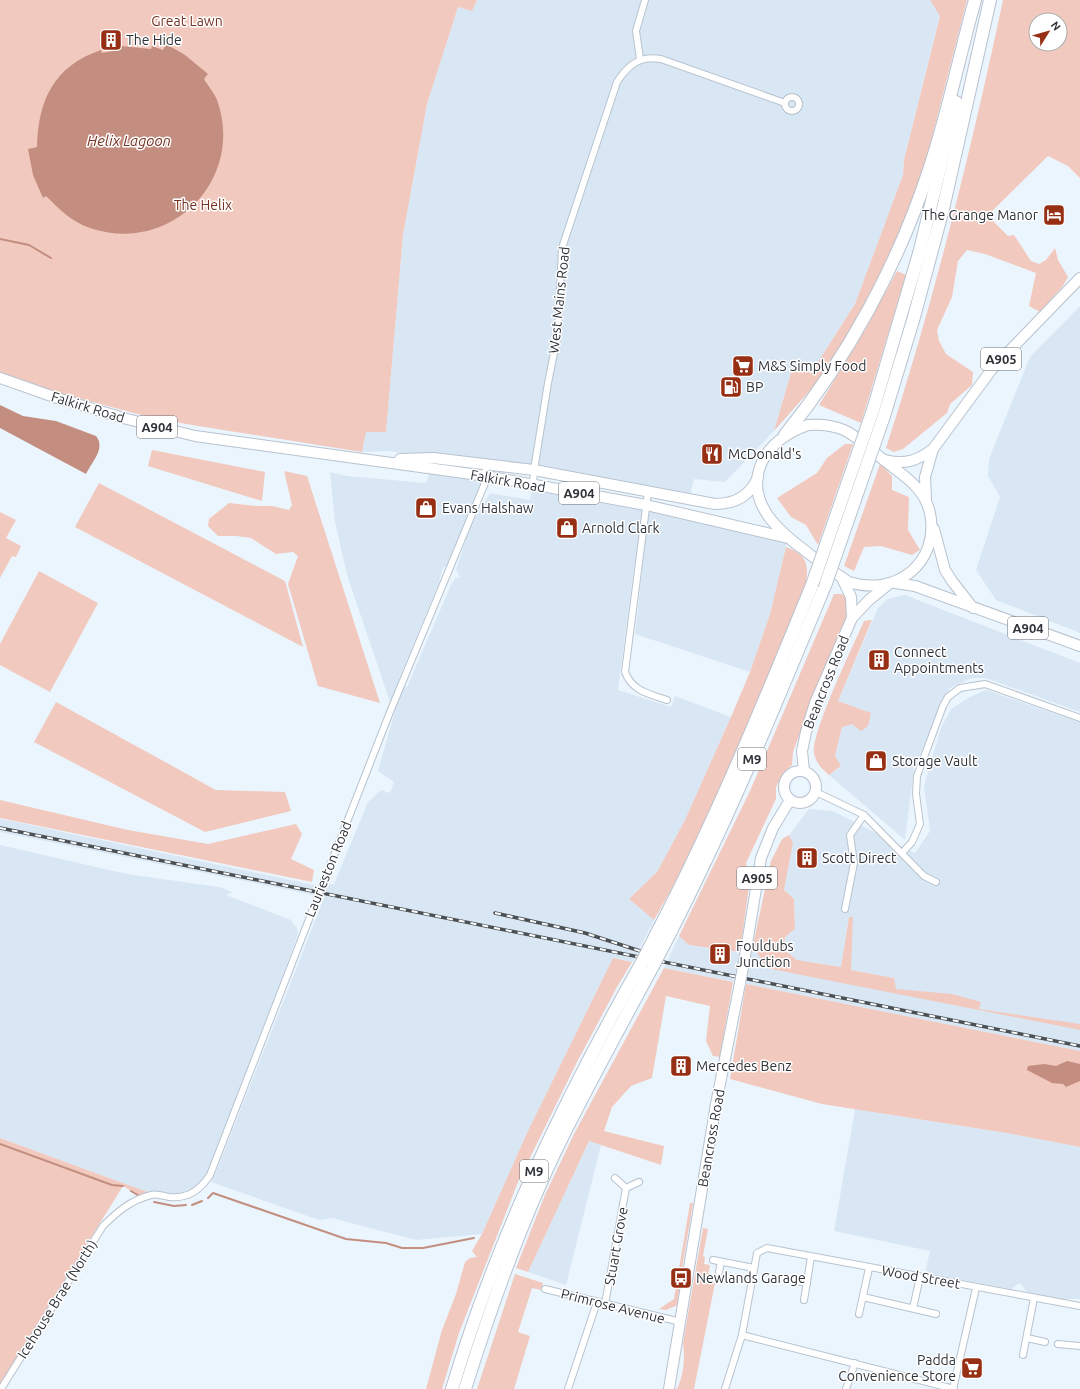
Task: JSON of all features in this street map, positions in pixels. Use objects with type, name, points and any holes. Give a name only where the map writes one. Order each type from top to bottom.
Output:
[{"type":"highway","points":[[785,435],[807,407],[865,316],[904,237],[932,161],[974,0]]},
{"type":"highway","name":"M9","points":[[452,1389],[489,1279],[532,1175],[580,1076],[661,925],[716,812],[763,706],[812,585],[873,410],[926,227],[948,138],[978,0]]},
{"type":"highway","name":"M9","points":[[465,1389],[505,1270],[535,1197],[579,1104],[671,931],[733,803],[777,703],[826,583],[884,416],[912,325],[943,209],[990,0]]},
{"type":"main road","name":"A905","points":[[882,458],[895,462],[907,463],[921,458],[933,449],[992,369],[1080,278]]},
{"type":"main road","name":"Falkirk Road","points":[[0,378],[85,406],[195,436],[298,449],[318,454],[346,458],[486,476],[646,505],[788,538]]},
{"type":"main road","points":[[808,425],[834,426],[854,436],[882,458],[917,488],[929,509],[945,570],[961,594],[975,610],[908,584],[891,583],[860,585],[842,578],[788,538],[771,521],[765,511],[759,494],[758,476],[766,455],[772,446],[785,435],[808,425]]},
{"type":"main road","name":"A905","points":[[929,509],[925,483],[927,469],[933,449]]},
{"type":"main road","name":"Falkirk Road","points":[[368,461],[433,458],[486,464],[534,470],[715,504],[725,504],[739,500],[755,484],[758,476]]},
{"type":"main road","name":"Beancross Road","points":[[804,771],[802,751],[815,703],[852,618],[868,601],[891,583],[912,572],[926,554],[931,536],[929,509]]},
{"type":"main road","name":"Beancross Road","points":[[842,578],[851,597],[852,618]]},
{"type":"main road","name":"A904","points":[[975,610],[1080,646]]},
{"type":"main road","points":[[804,771],[810,774],[815,780],[816,792],[814,797],[805,803],[799,804],[790,800],[784,791],[786,780],[792,773],[804,771]]},
{"type":"main road","name":"Beancross Road","points":[[669,1389],[716,1109],[744,962],[761,858],[773,828],[790,800]]},
{"type":"street","points":[[645,0],[636,30],[640,59],[650,57],[661,59],[785,103]]},
{"type":"street","name":"West Mains Road","points":[[533,485],[534,470],[558,333],[562,248],[617,82],[624,72],[640,59]]},
{"type":"street","name":"Laurieston Road","points":[[117,1212],[129,1203],[153,1194],[172,1197],[191,1194],[204,1185],[210,1175],[392,709],[485,483],[486,464]]},
{"type":"street","points":[[648,492],[625,672],[632,686],[640,691],[667,700]]},
{"type":"street","points":[[902,853],[912,842],[920,824],[916,794],[917,776],[943,706],[948,697],[960,688],[985,684],[1080,718]]},
{"type":"street","points":[[816,792],[864,815],[924,876],[936,882]]},
{"type":"street","points":[[845,909],[854,863],[850,835],[864,815]]},
{"type":"street","name":"Stuart Grove","points":[[615,1178],[626,1188]]},
{"type":"street","name":"Stuart Grove","points":[[626,1188],[639,1182]]},
{"type":"street","name":"Stuart Grove","points":[[605,1304],[626,1188]]},
{"type":"street","name":"Icehouse Brae (North)","points":[[1,1389],[103,1226],[117,1212]]},
{"type":"street","name":"Wood Street","points":[[754,1268],[757,1253],[767,1248],[976,1288],[1080,1306]]},
{"type":"street","points":[[804,1300],[811,1257]]},
{"type":"street","points":[[713,1260],[754,1268],[742,1335],[725,1389]]},
{"type":"street","points":[[719,1272],[721,1262]]},
{"type":"street","points":[[859,1314],[869,1268]]},
{"type":"street","points":[[913,1308],[920,1277]]},
{"type":"street","points":[[789,1280],[807,1283]]},
{"type":"street","points":[[742,1335],[953,1389],[976,1288]]},
{"type":"street","name":"Primrose Avenue","points":[[545,1289],[681,1322]]},
{"type":"street","points":[[863,1297],[936,1314]]},
{"type":"street","points":[[1023,1355],[1034,1298]]},
{"type":"street","points":[[568,1389],[597,1302]]},
{"type":"street","points":[[1026,1338],[1044,1342]]},
{"type":"street","points":[[1058,1344],[1080,1346]]},
{"type":"street","points":[[846,1389],[855,1363]]},
{"type":"street","points":[[923,1389],[925,1382]]},
{"type":"shaded area","points":[[477,0],[930,0],[940,15],[904,160],[903,175],[855,304],[811,373],[793,366],[774,431],[725,482],[694,479],[689,499],[388,451],[362,452],[366,432],[386,432],[403,235],[427,104],[458,7],[472,11]]},
{"type":"shaded area","points":[[1080,306],[1080,633],[996,600],[976,570],[1000,497],[988,476],[989,459],[1030,357]]},
{"type":"shaded area","points":[[431,468],[486,476],[450,566],[445,566],[442,570],[439,582],[399,679],[405,687],[407,687],[451,585],[455,578],[460,578],[456,569],[471,525],[490,493],[530,500],[533,485],[788,538],[770,614],[750,672],[635,634],[642,572],[634,568],[618,690],[671,707],[675,696],[731,717],[685,820],[657,872],[629,899],[654,920],[633,962],[613,958],[527,1133],[482,1234],[416,1240],[332,1218],[319,1220],[211,1182],[324,898],[322,897],[327,884],[334,884],[368,802],[381,790],[390,793],[394,782],[378,771],[395,711],[390,702],[347,575],[335,522],[330,472],[346,476],[426,483]]},
{"type":"shaded area","points":[[905,595],[1080,663],[1080,712],[985,678],[972,678],[950,688],[914,768],[905,840],[829,775],[841,767],[835,757],[842,727],[871,713],[838,701],[878,608],[887,599]]},
{"type":"shaded area","points":[[986,690],[1079,722],[1080,719],[1080,1051],[746,984],[753,945],[775,958],[894,978],[850,970],[853,917],[849,917],[841,967],[796,960],[784,950],[785,937],[795,929],[794,899],[784,890],[793,843],[789,835],[809,809],[833,811],[915,853],[930,831],[924,786],[941,728],[951,709],[968,698]]},
{"type":"shaded area","points":[[0,819],[319,886],[314,895],[0,832]]},
{"type":"shaded area","points":[[0,845],[127,874],[219,887],[232,892],[226,895],[291,920],[297,928],[298,933],[252,1067],[204,1185],[183,1197],[153,1194],[0,1138]]},
{"type":"shaded area","points":[[679,936],[689,945],[740,952],[735,982],[664,968]]},
{"type":"shaded area","points":[[855,1109],[1007,1133],[1080,1147],[1080,1299],[1058,1299],[1027,1292],[1020,1283],[1011,1289],[925,1273],[930,1251],[834,1231]]},
{"type":"shaded area","points":[[589,1141],[601,1145],[566,1285],[528,1272]]},
{"type":"green space","name":"The Helix","points":[[0,0],[477,0],[472,11],[458,7],[427,104],[403,235],[386,432],[366,432],[362,452],[186,424],[141,415],[0,377]]},
{"type":"green space","points":[[930,0],[967,0],[927,157],[897,243],[869,300],[820,379],[774,431],[793,366],[811,373],[855,304],[903,175],[904,160],[940,16]]},
{"type":"green space","points":[[1003,0],[1080,0],[1080,178],[1068,166],[1048,156],[982,221],[992,220],[1008,236],[1014,235],[1031,261],[1039,264],[1046,260],[1055,248],[1058,260],[1068,277],[1063,286],[1040,312],[1029,306],[1036,273],[985,254],[967,250],[958,261],[952,297],[937,330],[939,341],[946,354],[973,372],[972,385],[950,404],[947,413],[903,449],[894,452],[886,448],[936,281],[978,113]]},
{"type":"green space","points":[[897,271],[906,275],[861,423],[819,405],[862,335]]},
{"type":"green space","points":[[845,444],[853,444],[818,545],[806,525],[791,517],[777,498],[817,473],[827,458]]},
{"type":"green space","points":[[152,450],[265,472],[262,501],[148,466]]},
{"type":"green space","points":[[880,464],[892,476],[892,490],[909,497],[908,530],[920,550],[912,555],[881,546],[864,547],[854,571],[844,566]]},
{"type":"green space","points":[[284,471],[307,476],[380,703],[318,686],[288,584],[298,556],[293,552],[276,554],[251,538],[218,536],[208,526],[209,519],[229,503],[272,506],[289,510],[292,505]]},
{"type":"green space","points":[[99,483],[285,581],[303,647],[75,527]]},
{"type":"green space","points":[[0,512],[16,520],[6,538],[21,546],[16,557],[12,556],[0,578]]},
{"type":"green space","points":[[786,547],[799,554],[806,563],[807,574],[805,588],[724,783],[685,865],[654,920],[629,899],[657,872],[685,820],[731,717],[750,672],[770,614]]},
{"type":"green space","points":[[39,571],[98,603],[50,692],[0,665],[0,644]]},
{"type":"green space","points":[[834,594],[842,594],[849,602],[849,616],[810,706],[793,752],[792,765],[783,773],[776,787],[776,799],[746,863],[749,886],[740,952],[689,945],[679,936],[750,791]]},
{"type":"green space","points":[[872,620],[838,701],[871,713],[868,726],[861,731],[852,724],[842,727],[835,756],[841,766],[829,775],[821,768],[814,753],[819,727],[864,621]]},
{"type":"green space","points":[[56,702],[216,790],[285,792],[291,811],[205,832],[34,742]]},
{"type":"green space","points":[[0,800],[128,830],[208,844],[296,824],[302,834],[291,859],[314,870],[312,882],[0,818]]},
{"type":"green space","points":[[789,835],[793,843],[784,890],[794,899],[795,929],[785,937],[784,950],[797,960],[841,967],[849,917],[853,917],[851,970],[894,978],[896,989],[952,994],[981,1002],[979,1009],[1080,1024],[1080,1030],[766,968],[753,945],[771,861],[782,839]]},
{"type":"green space","points":[[613,958],[632,962],[577,1062],[518,1182],[459,1333],[442,1389],[426,1389],[442,1330],[456,1294],[465,1262],[470,1258],[477,1257],[472,1251],[482,1234],[527,1133]]},
{"type":"green space","points":[[664,968],[733,982],[720,1057],[713,1056],[706,1041],[710,1006],[666,996],[652,1078],[631,1086],[612,1107],[604,1131],[664,1146],[661,1165],[589,1141],[528,1272],[516,1268],[545,1195],[574,1134]]},
{"type":"green space","points":[[746,984],[1080,1051],[1080,1147],[1007,1133],[822,1104],[730,1079]]},
{"type":"green space","points":[[0,1138],[153,1194],[141,1197],[123,1186],[0,1384]]},
{"type":"green space","points":[[690,1203],[693,1203],[682,1267],[678,1305],[666,1310],[659,1309],[674,1299]]},
{"type":"green space","points":[[703,1228],[708,1229],[703,1256],[705,1257],[704,1264],[710,1265],[707,1281],[715,1283],[694,1389],[677,1389],[683,1372],[683,1343]]},
{"type":"green space","points":[[515,1274],[543,1283],[541,1290],[532,1288],[518,1332],[530,1336],[514,1389],[477,1389]]},
{"type":"water","name":"Helix Lagoon","points":[[166,44],[185,55],[208,74],[204,79],[218,103],[223,132],[220,160],[210,184],[193,205],[172,221],[147,231],[119,234],[90,228],[83,225],[66,215],[46,196],[43,198],[33,175],[28,149],[37,147],[38,130],[45,100],[60,75],[71,65],[85,57],[101,50],[102,53],[122,49],[121,46],[151,49],[152,46],[163,50]]},
{"type":"water","points":[[0,405],[23,416],[56,421],[96,436],[100,445],[99,450],[86,474],[0,428]]},
{"type":"water","points":[[1067,1061],[1080,1064],[1080,1081],[1066,1087],[1063,1084],[1052,1083],[1027,1070],[1028,1066],[1044,1064],[1056,1066]]},
{"type":"waterway","points":[[0,239],[29,245],[51,258]]},
{"type":"waterway","points":[[0,1144],[112,1185],[123,1186]]},
{"type":"waterway","points":[[131,1191],[141,1197]]},
{"type":"waterway","points":[[208,1198],[213,1193],[346,1239],[386,1243],[402,1248],[423,1248],[474,1238]]},
{"type":"waterway","points":[[192,1205],[202,1201]]},
{"type":"waterway","points":[[154,1202],[174,1206],[186,1205]]},
{"type":"railway","points":[[0,828],[1080,1046]]},
{"type":"railway","points":[[495,913],[585,933],[640,951]]},
{"type":"place","name":"The Hide","points":[[111,40]]},
{"type":"place","name":"The Grange Manor","points":[[1054,215]]},
{"type":"place","name":"M&S Simply Food","points":[[743,366]]},
{"type":"place","name":"BP","points":[[731,387]]},
{"type":"place","name":"McDonald's","points":[[712,454]]},
{"type":"place","name":"Evans Halshaw","points":[[426,508]]},
{"type":"place","name":"Arnold Clark","points":[[567,528]]},
{"type":"place","name":"Connect Appointments","points":[[879,660]]},
{"type":"place","name":"Storage Vault","points":[[876,761]]},
{"type":"place","name":"Scott Direct","points":[[807,858]]},
{"type":"place","name":"Fouldubs Junction","points":[[720,954]]},
{"type":"place","name":"Mercedes Benz","points":[[681,1066]]},
{"type":"place","name":"Newlands Garage","points":[[681,1278]]},
{"type":"place","name":"Padda Convenience Store","points":[[972,1368]]},
{"type":"park label","name":"Great Lawn","points":[[187,21]]}]
